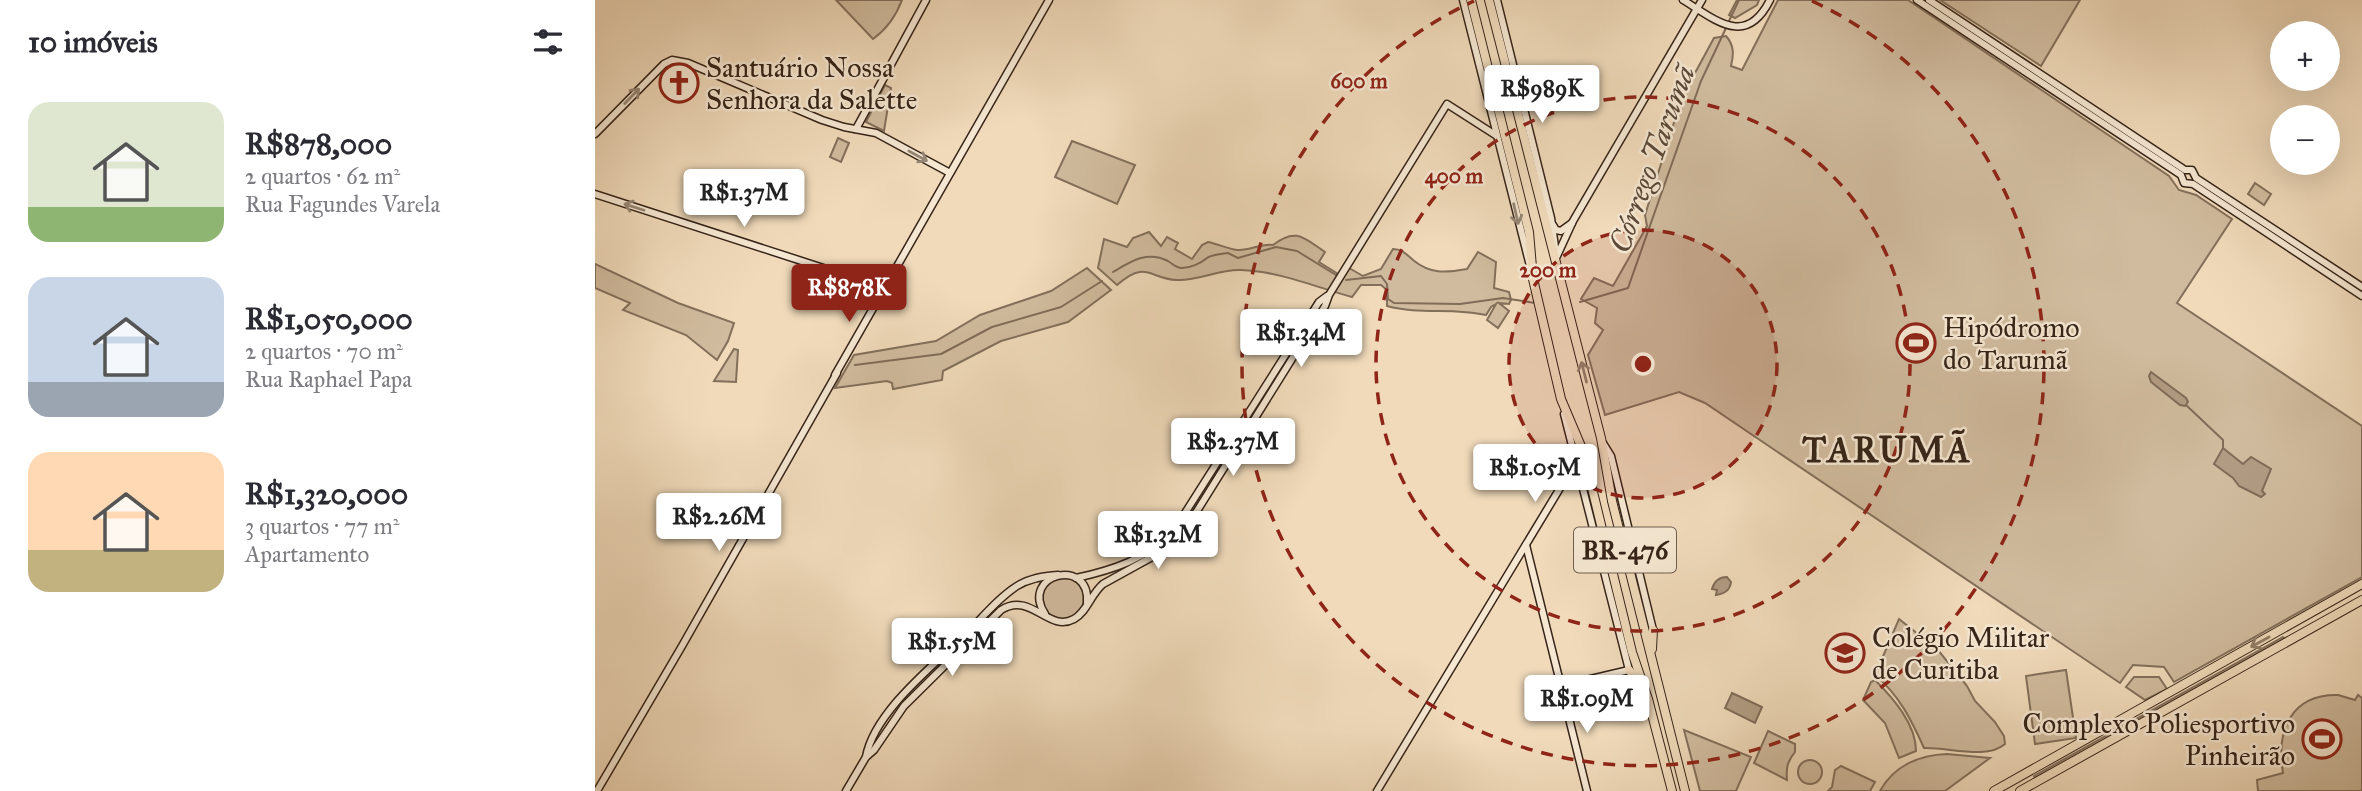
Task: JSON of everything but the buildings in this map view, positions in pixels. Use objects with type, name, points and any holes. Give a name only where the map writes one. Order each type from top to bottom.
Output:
[{"type":"highway","name":"BR-476","points":[[1471,0],[1529,232],[1534,279],[1561,399],[1583,451],[1632,652],[1648,699],[1672,791]]},
{"type":"highway","name":"BR-476","points":[[1489,0],[1601,438],[1612,501],[1685,791]]},
{"type":"highway","points":[[1994,791],[2362,584]]},
{"type":"highway","points":[[2021,791],[2362,600]]},
{"type":"highway","points":[[2296,621],[2296,630],[2303,633]]},
{"type":"highway","points":[[1653,630],[1653,662]]},
{"type":"highway","points":[[2281,630],[2288,634],[2288,642]]},
{"type":"highway","points":[[1629,670],[1645,689]]},
{"type":"main road","points":[[856,129],[926,0]]},
{"type":"main road","points":[[597,791],[1049,0]]},
{"type":"main road","points":[[1463,0],[1534,279]]},
{"type":"main road","points":[[1497,0],[1554,227],[1560,231],[1573,221]]},
{"type":"main road","points":[[1683,0],[1731,27],[1753,23],[1762,15],[1770,0]]},
{"type":"main road","points":[[1557,256],[1573,221],[1702,0]]},
{"type":"main road","points":[[1917,0],[2183,173],[2193,170],[2195,181],[2362,296]]},
{"type":"main road","points":[[1929,0],[2183,173]]},
{"type":"main road","points":[[595,134],[660,68],[672,60],[688,63],[814,116],[880,134],[950,173]]},
{"type":"main road","points":[[846,791],[866,757],[868,746],[891,710],[997,613],[1017,604],[1049,618],[1071,621],[1078,617],[1095,590],[1156,556],[1188,525],[1447,104],[1497,136]]},
{"type":"main road","points":[[1481,125],[1493,122]]},
{"type":"main road","points":[[2183,173],[2184,183],[2195,181],[2362,288]]},
{"type":"main road","points":[[595,194],[885,288]]},
{"type":"main road","points":[[1551,218],[1559,272]]},
{"type":"main road","points":[[1076,578],[1122,566],[1152,550],[1173,532],[1319,302],[1329,295]]},
{"type":"main road","points":[[1561,399],[1629,670],[1561,686]]},
{"type":"main road","points":[[1601,438],[1611,456],[1653,630]]},
{"type":"main road","points":[[1377,791],[1577,460]]},
{"type":"main road","points":[[1567,478],[1577,474],[1581,478]]},
{"type":"main road","points":[[1526,545],[1587,791]]},
{"type":"main road","points":[[933,672],[1009,592],[1032,579],[1058,575],[1076,578],[1086,589],[1087,604]]},
{"type":"main road","points":[[1049,618],[1039,597],[1045,583],[1058,575]]},
{"type":"shaded area","points":[[836,0],[902,0],[891,22],[873,39]]},
{"type":"shaded area","points":[[1737,0],[1759,0],[1757,5],[1735,18],[1729,15]]},
{"type":"shaded area","name":"Hipódromo do Tarumã","points":[[1778,0],[1908,0],[2169,176],[2179,190],[2196,195],[2232,219],[2177,303],[2362,426],[2362,577],[2174,682],[2164,667],[2133,665],[2120,683],[1705,403],[1679,392],[1605,415],[1588,355],[1603,330],[1595,323],[1597,308],[1581,299],[1594,278],[1613,286],[1647,226],[1645,215],[1682,97],[1714,38],[1726,36],[1733,50],[1731,66],[1742,70]]},
{"type":"shaded area","points":[[1940,0],[2080,0],[2041,66]]},
{"type":"shaded area","points":[[885,85],[891,88],[884,131],[866,122]]},
{"type":"shaded area","points":[[838,138],[849,143],[841,162],[830,157]]},
{"type":"shaded area","points":[[1072,141],[1135,165],[1117,204],[1055,177]]},
{"type":"shaded area","points":[[2255,183],[2271,194],[2264,205],[2248,194]]},
{"type":"shaded area","points":[[1149,232],[1161,246],[1167,237],[1178,243],[1175,249],[1192,259],[1202,245],[1208,242],[1242,250],[1273,245],[1288,237],[1300,236],[1325,252],[1319,262],[1343,277],[1349,268],[1363,276],[1381,269],[1393,249],[1401,251],[1419,265],[1445,272],[1467,269],[1478,252],[1496,262],[1494,288],[1509,292],[1509,304],[1499,303],[1509,311],[1498,328],[1487,320],[1496,304],[1486,315],[1461,311],[1399,309],[1387,306],[1387,290],[1381,285],[1361,285],[1352,297],[1283,276],[1241,270],[1177,280],[1142,272],[1127,277],[1117,285],[1098,268],[1104,239],[1127,247],[1133,238]]},
{"type":"shaded area","points":[[595,264],[678,303],[734,323],[717,360],[686,335],[623,310],[630,303],[595,288]]},
{"type":"shaded area","points":[[1087,268],[1111,290],[1068,322],[1001,341],[943,371],[942,380],[893,389],[892,383],[887,381],[835,388],[854,355],[936,341],[980,315],[1051,291]]},
{"type":"shaded area","points":[[734,349],[738,350],[736,382],[714,381]]},
{"type":"shaded area","points":[[2151,372],[2186,398],[2188,402],[2185,406],[2151,382]]},
{"type":"shaded area","points":[[2223,448],[2243,464],[2251,457],[2271,469],[2262,491],[2265,494],[2261,497],[2239,486],[2214,464]]},
{"type":"shaded area","points":[[1063,577],[1078,583],[1084,598],[1078,613],[1063,619],[1048,613],[1042,598],[1048,583]]},
{"type":"shaded area","points":[[1727,577],[1731,582],[1728,590],[1716,595],[1717,590],[1712,589],[1714,584]]},
{"type":"shaded area","points":[[1899,619],[1938,650],[1967,686],[1975,701],[1995,722],[2004,736],[2005,744],[1997,749],[1978,752],[1924,748],[1904,708],[1875,675]]},
{"type":"shaded area","points":[[2283,637],[2285,640],[2036,779],[2034,776]]},
{"type":"shaded area","points":[[2066,670],[2076,738],[2035,744],[2026,676]]},
{"type":"shaded area","points":[[2134,677],[2159,677],[2167,689],[2145,700],[2126,687]]},
{"type":"shaded area","points":[[1875,680],[1908,721],[1916,751],[1899,758],[1885,723],[1863,700],[1871,682]]},
{"type":"shaded area","points":[[1732,693],[1762,707],[1755,723],[1725,708]]},
{"type":"shaded area","name":"Complexo Poliesportivo Pinheirão","points":[[2338,695],[2355,700],[2358,695],[2362,698],[2362,791],[2258,791],[2257,780],[2283,773],[2281,758],[2285,730],[2298,708],[2322,696]]},
{"type":"shaded area","points":[[1684,730],[1751,757],[1736,791],[1700,791]]},
{"type":"shaded area","points":[[1768,731],[1795,744],[1795,752],[1788,765],[1787,780],[1754,763]]},
{"type":"shaded area","points":[[1947,754],[1990,758],[1945,791],[1880,791],[1892,775],[1908,764]]},
{"type":"shaded area","points":[[1810,760],[1819,763],[1822,772],[1819,781],[1810,784],[1801,781],[1798,772],[1801,763]]},
{"type":"shaded area","points":[[1841,766],[1875,782],[1870,791],[1828,791],[1832,787],[1835,770]]},
{"type":"waterway","name":"Córrego Tarumã","points":[[1728,23],[1739,0]]},
{"type":"waterway","name":"Córrego Tarumã","points":[[1580,302],[1628,288],[1701,81],[1726,28]]},
{"type":"waterway","name":"Córrego Tarumã","points":[[1113,272],[1132,261],[1146,257],[1160,258],[1185,268],[1214,255],[1228,253],[1238,258],[1276,247],[1297,251],[1336,275]]},
{"type":"waterway","name":"Córrego Tarumã","points":[[1346,280],[1381,276],[1387,284],[1388,299],[1394,303],[1460,304],[1503,298],[1535,303]]},
{"type":"waterway","name":"Córrego Tarumã","points":[[855,365],[941,354],[992,327],[1061,307],[1102,281]]},
{"type":"waterway","points":[[2186,405],[2223,440],[2223,448]]},
{"type":"place","name":"Santuário Nossa Senhora da Salette","points":[[679,83]]},
{"type":"place","name":"Hipódromo do Tarumã","points":[[1916,343]]},
{"type":"place","name":"Colégio Militar de Curitiba","points":[[1845,653]]},
{"type":"place","name":"Complexo Poliesportivo Pinheirão","points":[[2322,739]]},
{"type":"district","name":"TARUMÃ","points":[[1887,450]]}]
